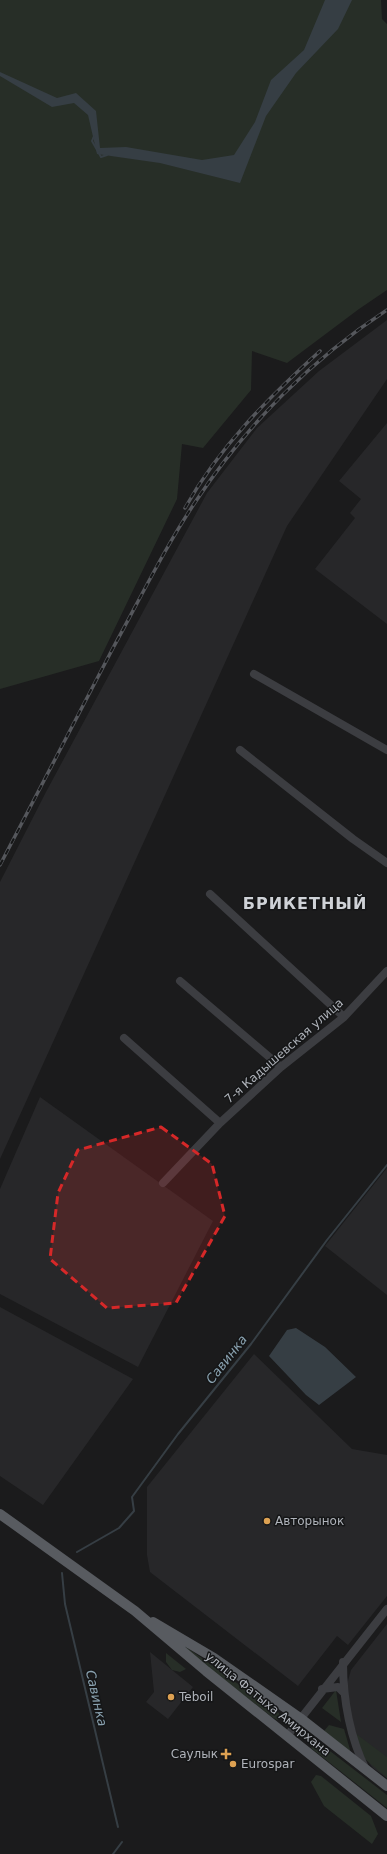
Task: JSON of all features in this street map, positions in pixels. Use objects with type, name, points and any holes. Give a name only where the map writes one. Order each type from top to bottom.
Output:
[{"type":"main road","name":"улица Фатыха Амирхана","points":[[0,1514],[134,1611],[182,1652],[387,1816]]},
{"type":"main road","name":"улица Фатыха Амирхана","points":[[134,1611],[214,1658],[300,1718],[387,1786]]},
{"type":"street","points":[[254,674],[387,750]]},
{"type":"street","points":[[240,750],[353,839],[387,863]]},
{"type":"street","points":[[210,894],[344,1017]]},
{"type":"street","name":"7-я Кадышевская улица","points":[[163,1183],[220,1123],[281,1067],[344,1017],[387,971]]},
{"type":"street","points":[[180,982],[281,1067]]},
{"type":"street","points":[[124,1038],[220,1123]]},
{"type":"street","points":[[286,1736],[343,1662],[387,1609]]},
{"type":"street","points":[[343,1662],[343,1692],[353,1740],[367,1770]]},
{"type":"street","points":[[322,1689],[338,1687],[343,1692]]},
{"type":"highlighted area","points":[[161,1127],[212,1164],[225,1216],[176,1303],[107,1308],[50,1259],[58,1193],[78,1150]]},
{"type":"shaded area","points":[[0,0],[381,0],[382,19],[387,24],[387,290],[287,363],[252,351],[251,390],[203,448],[182,444],[177,499],[99,661],[0,689]]},
{"type":"shaded area","points":[[325,0],[352,0],[338,29],[296,73],[266,116],[240,183],[160,163],[97,154],[88,115],[74,103],[52,107],[0,76],[0,72],[57,98],[76,93],[96,111],[100,148],[126,147],[202,160],[234,155],[255,122],[271,80],[304,50]]},
{"type":"shaded area","points":[[387,320],[387,379],[287,526],[0,1159],[0,882],[46,792],[207,493],[257,428],[319,371]]},
{"type":"shaded area","points":[[387,423],[387,624],[315,569],[355,518],[350,513],[361,499],[339,481]]},
{"type":"shaded area","points":[[40,1097],[213,1221],[138,1367],[0,1294],[0,1189]]},
{"type":"shaded area","points":[[387,1168],[387,1295],[325,1246]]},
{"type":"shaded area","points":[[0,1307],[133,1379],[43,1505],[0,1476]]},
{"type":"shaded area","points":[[296,1328],[325,1347],[356,1377],[319,1405],[306,1395],[269,1356],[287,1330]]},
{"type":"shaded area","name":"Авторынок","points":[[254,1354],[352,1449],[387,1455],[387,1596],[348,1645],[337,1636],[298,1686],[150,1572],[147,1555],[147,1487]]},
{"type":"shaded area","points":[[387,1624],[387,1778],[373,1768],[360,1751],[350,1710],[347,1684],[351,1670]]},
{"type":"shaded area","points":[[182,1644],[279,1713],[280,1719],[277,1720],[272,1717],[180,1646]]},
{"type":"shaded area","points":[[150,1652],[193,1687],[168,1719],[146,1702],[154,1692]]},
{"type":"shaded area","points":[[166,1653],[186,1669],[180,1672],[172,1670],[166,1662]]},
{"type":"shaded area","points":[[336,1690],[341,1722],[322,1708]]},
{"type":"shaded area","points":[[329,1725],[344,1729],[351,1753],[324,1731]]},
{"type":"shaded area","points":[[355,1733],[387,1757],[387,1778],[365,1759]]},
{"type":"shaded area","points":[[317,1741],[387,1795],[387,1808],[311,1748]]},
{"type":"shaded area","points":[[316,1775],[321,1776],[371,1816],[378,1834],[372,1844],[324,1806],[311,1782]]},
{"type":"waterway","points":[[94,136],[92,141],[101,157],[107,155]]},
{"type":"waterway","name":"Савинка","points":[[77,1552],[119,1528],[134,1511],[132,1497],[178,1434],[251,1344],[327,1240],[387,1165]]},
{"type":"waterway","name":"Савинка","points":[[62,1573],[65,1604],[118,1827]]},
{"type":"waterway","name":"Савинка","points":[[113,1854],[122,1842]]},
{"type":"railway","points":[[0,865],[153,573],[174,536],[215,473],[236,446],[282,395],[333,350],[359,329],[387,310]]},
{"type":"railway","points":[[185,508],[213,464],[246,424],[282,386],[320,351]]},
{"type":"place","name":"Авторынок","points":[[267,1521]]},
{"type":"place","name":"Teboil","points":[[171,1697]]},
{"type":"place","name":"Саулык","points":[[226,1754]]},
{"type":"place","name":"Eurospar","points":[[233,1764]]},
{"type":"district","name":"БРИКЕТНЫЙ","points":[[305,903]]}]
